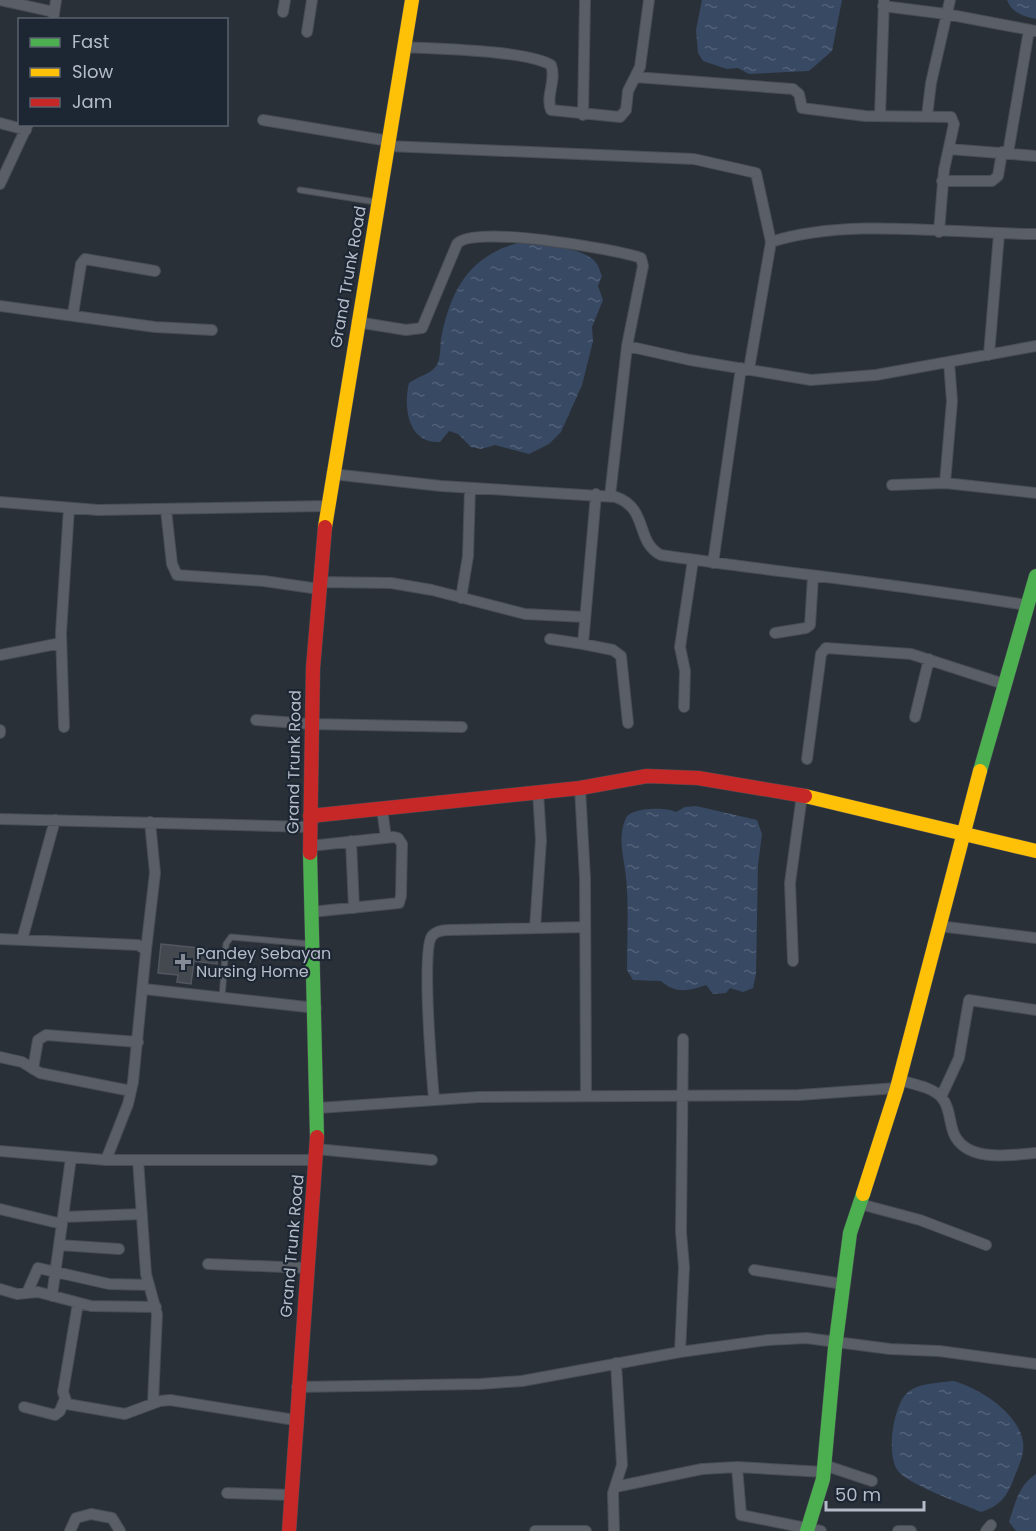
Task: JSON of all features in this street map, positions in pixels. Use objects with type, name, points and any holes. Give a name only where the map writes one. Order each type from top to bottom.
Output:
[{"type":"street","points":[[0,0],[54,16],[56,0]]},
{"type":"street","points":[[282,12],[285,0]]},
{"type":"street","points":[[307,32],[312,0]]},
{"type":"street","name":"Grand Trunk Road","points":[[289,1531],[297,1387],[308,1268],[318,1108],[311,912],[310,790],[311,724],[319,586],[332,474],[412,0]]},
{"type":"street","points":[[583,115],[585,0]]},
{"type":"street","points":[[404,47],[516,56],[545,62],[551,65],[553,72],[549,103],[551,110],[620,117],[626,110],[628,91],[640,67],[649,0]]},
{"type":"street","points":[[927,116],[931,83],[950,0]]},
{"type":"street","points":[[880,116],[884,3],[1033,30],[998,176],[992,181],[942,181]]},
{"type":"street","points":[[636,77],[793,89],[799,94],[802,108],[807,110],[880,116],[946,116],[954,120],[942,181],[939,232]]},
{"type":"street","points":[[263,120],[388,143],[694,159],[751,170],[758,177],[771,242],[745,369],[713,563]]},
{"type":"street","points":[[0,123],[18,126]]},
{"type":"street","points":[[0,184],[27,127]]},
{"type":"street","points":[[949,149],[1036,156]]},
{"type":"street","points":[[771,242],[793,236],[861,229],[1036,234]]},
{"type":"street","points":[[989,355],[999,234]]},
{"type":"street","points":[[357,322],[406,330],[422,328],[457,244],[465,237],[563,243],[636,256],[643,261],[627,346],[610,496]]},
{"type":"street","points":[[73,314],[81,264],[85,259],[155,271]]},
{"type":"street","points":[[0,306],[73,314],[155,327],[212,330]]},
{"type":"street","points":[[627,346],[811,380],[834,380],[1036,346]]},
{"type":"street","points":[[945,483],[952,401],[949,362]]},
{"type":"street","points":[[332,474],[470,488],[610,496],[625,500],[633,507],[654,552],[661,555],[813,577],[931,590],[1026,605]]},
{"type":"street","points":[[892,484],[945,483],[1036,493]]},
{"type":"street","points":[[461,598],[468,556],[470,488]]},
{"type":"street","points":[[582,644],[596,494]]},
{"type":"street","points":[[0,502],[69,508],[166,510],[327,506]]},
{"type":"street","points":[[64,727],[61,643],[69,508]]},
{"type":"street","points":[[166,510],[171,564],[177,575],[319,586],[392,584],[525,614],[585,617]]},
{"type":"street","points":[[684,707],[685,670],[680,647],[693,560]]},
{"type":"street","points":[[737,1467],[741,1515],[812,1530],[824,1468],[836,1340],[850,1233],[898,1084],[962,835],[1036,576]]},
{"type":"street","points":[[776,633],[806,628],[810,625],[813,577]]},
{"type":"street","points":[[550,639],[613,650],[621,656],[628,723]]},
{"type":"street","points":[[0,655],[61,643]]},
{"type":"street","points":[[807,759],[822,650],[831,648],[891,650],[929,659],[1004,684]]},
{"type":"street","points":[[915,717],[929,659]]},
{"type":"street","points":[[256,720],[311,724],[462,727]]},
{"type":"street","points":[[0,819],[150,822],[310,816],[580,788],[657,777],[746,784],[802,795],[1036,851]]},
{"type":"street","points":[[580,788],[585,927],[586,1095]]},
{"type":"street","points":[[535,928],[541,840],[538,792]]},
{"type":"street","points":[[793,961],[790,883],[802,795]]},
{"type":"street","points":[[382,809],[386,838]]},
{"type":"street","points":[[22,940],[55,820]]},
{"type":"street","points":[[106,1160],[131,1091],[138,1042],[155,873],[150,822]]},
{"type":"street","points":[[310,846],[386,838],[398,838],[402,843],[400,900],[395,904],[311,912]]},
{"type":"street","points":[[351,841],[354,908]]},
{"type":"street","points":[[939,926],[1036,938]]},
{"type":"street","points":[[434,1100],[428,972],[428,943],[432,936],[438,931],[449,930],[585,927]]},
{"type":"street","points":[[0,939],[138,945],[146,950]]},
{"type":"street","points":[[144,989],[316,1008]]},
{"type":"street","points":[[941,1096],[959,1058],[969,1000],[1036,1011],[1036,1017]]},
{"type":"street","points":[[33,1069],[38,1040],[46,1035],[138,1042]]},
{"type":"street","points":[[680,1352],[684,1039]]},
{"type":"street","points":[[0,1057],[22,1062],[50,1076],[131,1091]]},
{"type":"street","points":[[318,1108],[434,1100],[586,1095],[800,1095],[898,1084],[933,1091],[941,1096],[954,1134],[969,1148],[991,1155],[1036,1153]]},
{"type":"street","points":[[0,1151],[106,1160],[316,1154],[432,1160]]},
{"type":"street","points":[[52,1296],[71,1158]]},
{"type":"street","points":[[138,1160],[149,1285],[156,1307],[153,1403]]},
{"type":"street","points":[[860,1204],[920,1220],[986,1245]]},
{"type":"street","points":[[0,1209],[62,1220],[142,1214]]},
{"type":"street","points":[[59,1245],[119,1249]]},
{"type":"street","points":[[208,1264],[308,1268]]},
{"type":"street","points":[[27,1293],[36,1269],[56,1271],[109,1284],[149,1285]]},
{"type":"street","points":[[754,1270],[843,1284]]},
{"type":"street","points":[[0,1289],[17,1294],[38,1292],[78,1303],[156,1307]]},
{"type":"street","points":[[24,1407],[55,1415],[64,1401],[63,1392],[78,1303]]},
{"type":"street","points":[[297,1387],[480,1384],[522,1381],[680,1352],[768,1340],[836,1340],[890,1349],[969,1354],[1036,1364]]},
{"type":"street","points":[[614,1531],[615,1487],[622,1465],[616,1363]]},
{"type":"street","points":[[64,1401],[125,1414],[153,1403],[170,1400],[295,1420]]},
{"type":"street","points":[[615,1487],[687,1471],[737,1467],[824,1468],[872,1481]]},
{"type":"street","points":[[227,1493],[291,1495]]},
{"type":"street","points":[[70,1531],[76,1518],[91,1514],[111,1518],[120,1531]]},
{"type":"street","points":[[535,1531],[586,1531]]},
{"type":"street","points":[[898,1531],[911,1531]]},
{"type":"lane","points":[[300,190],[378,202]]},
{"type":"lane","points":[[222,998],[226,944],[231,937],[313,944]]},
{"type":"water","points":[[702,0],[842,0],[832,51],[809,71],[749,74],[738,68],[727,69],[703,61],[698,53],[696,30]]},
{"type":"water","points":[[1007,0],[1036,0],[1036,19],[1015,11]]},
{"type":"water","points":[[518,243],[560,247],[582,253],[596,263],[602,276],[598,286],[603,300],[592,327],[593,341],[582,385],[561,432],[549,444],[529,454],[495,445],[481,449],[471,447],[458,434],[449,431],[440,442],[429,441],[415,431],[410,422],[407,403],[409,383],[434,369],[438,363],[445,322],[456,291],[464,278],[474,266],[487,257]]},
{"type":"water","points":[[696,806],[757,820],[762,834],[758,865],[756,974],[753,988],[743,992],[730,988],[726,993],[713,994],[706,985],[694,989],[677,990],[661,981],[633,980],[627,970],[627,900],[623,825],[629,814],[641,810],[657,809],[676,812],[685,807]]},
{"type":"water","points":[[953,1381],[974,1389],[996,1403],[1014,1421],[1023,1442],[1021,1460],[1009,1490],[998,1504],[981,1512],[913,1482],[898,1471],[894,1464],[892,1433],[897,1411],[905,1395],[921,1386]]},
{"type":"water","points":[[1036,1474],[1036,1531],[1016,1531],[1009,1522],[1016,1501],[1025,1483]]},
{"type":"building","points":[[161,944],[218,950],[217,964],[194,961],[191,984],[177,982],[178,975],[158,973]]},
{"type":"traffic: fast","points":[[980,771],[1036,576]]},
{"type":"traffic: fast","points":[[310,853],[317,1137]]},
{"type":"traffic: fast","points":[[807,1531],[823,1479],[835,1348],[850,1233],[863,1194]]},
{"type":"traffic: slow","points":[[325,527],[412,0]]},
{"type":"traffic: slow","points":[[863,1194],[897,1088],[980,771]]},
{"type":"traffic: slow","points":[[805,796],[1036,851]]},
{"type":"traffic: jam","points":[[310,853],[313,668],[325,527]]},
{"type":"traffic: jam","points":[[310,816],[580,788],[647,776],[698,778],[805,796]]},
{"type":"traffic: jam","points":[[289,1531],[317,1137]]},
{"type":"place","name":"Pandey Sebayan Nursing Home","points":[[183,962]]}]
